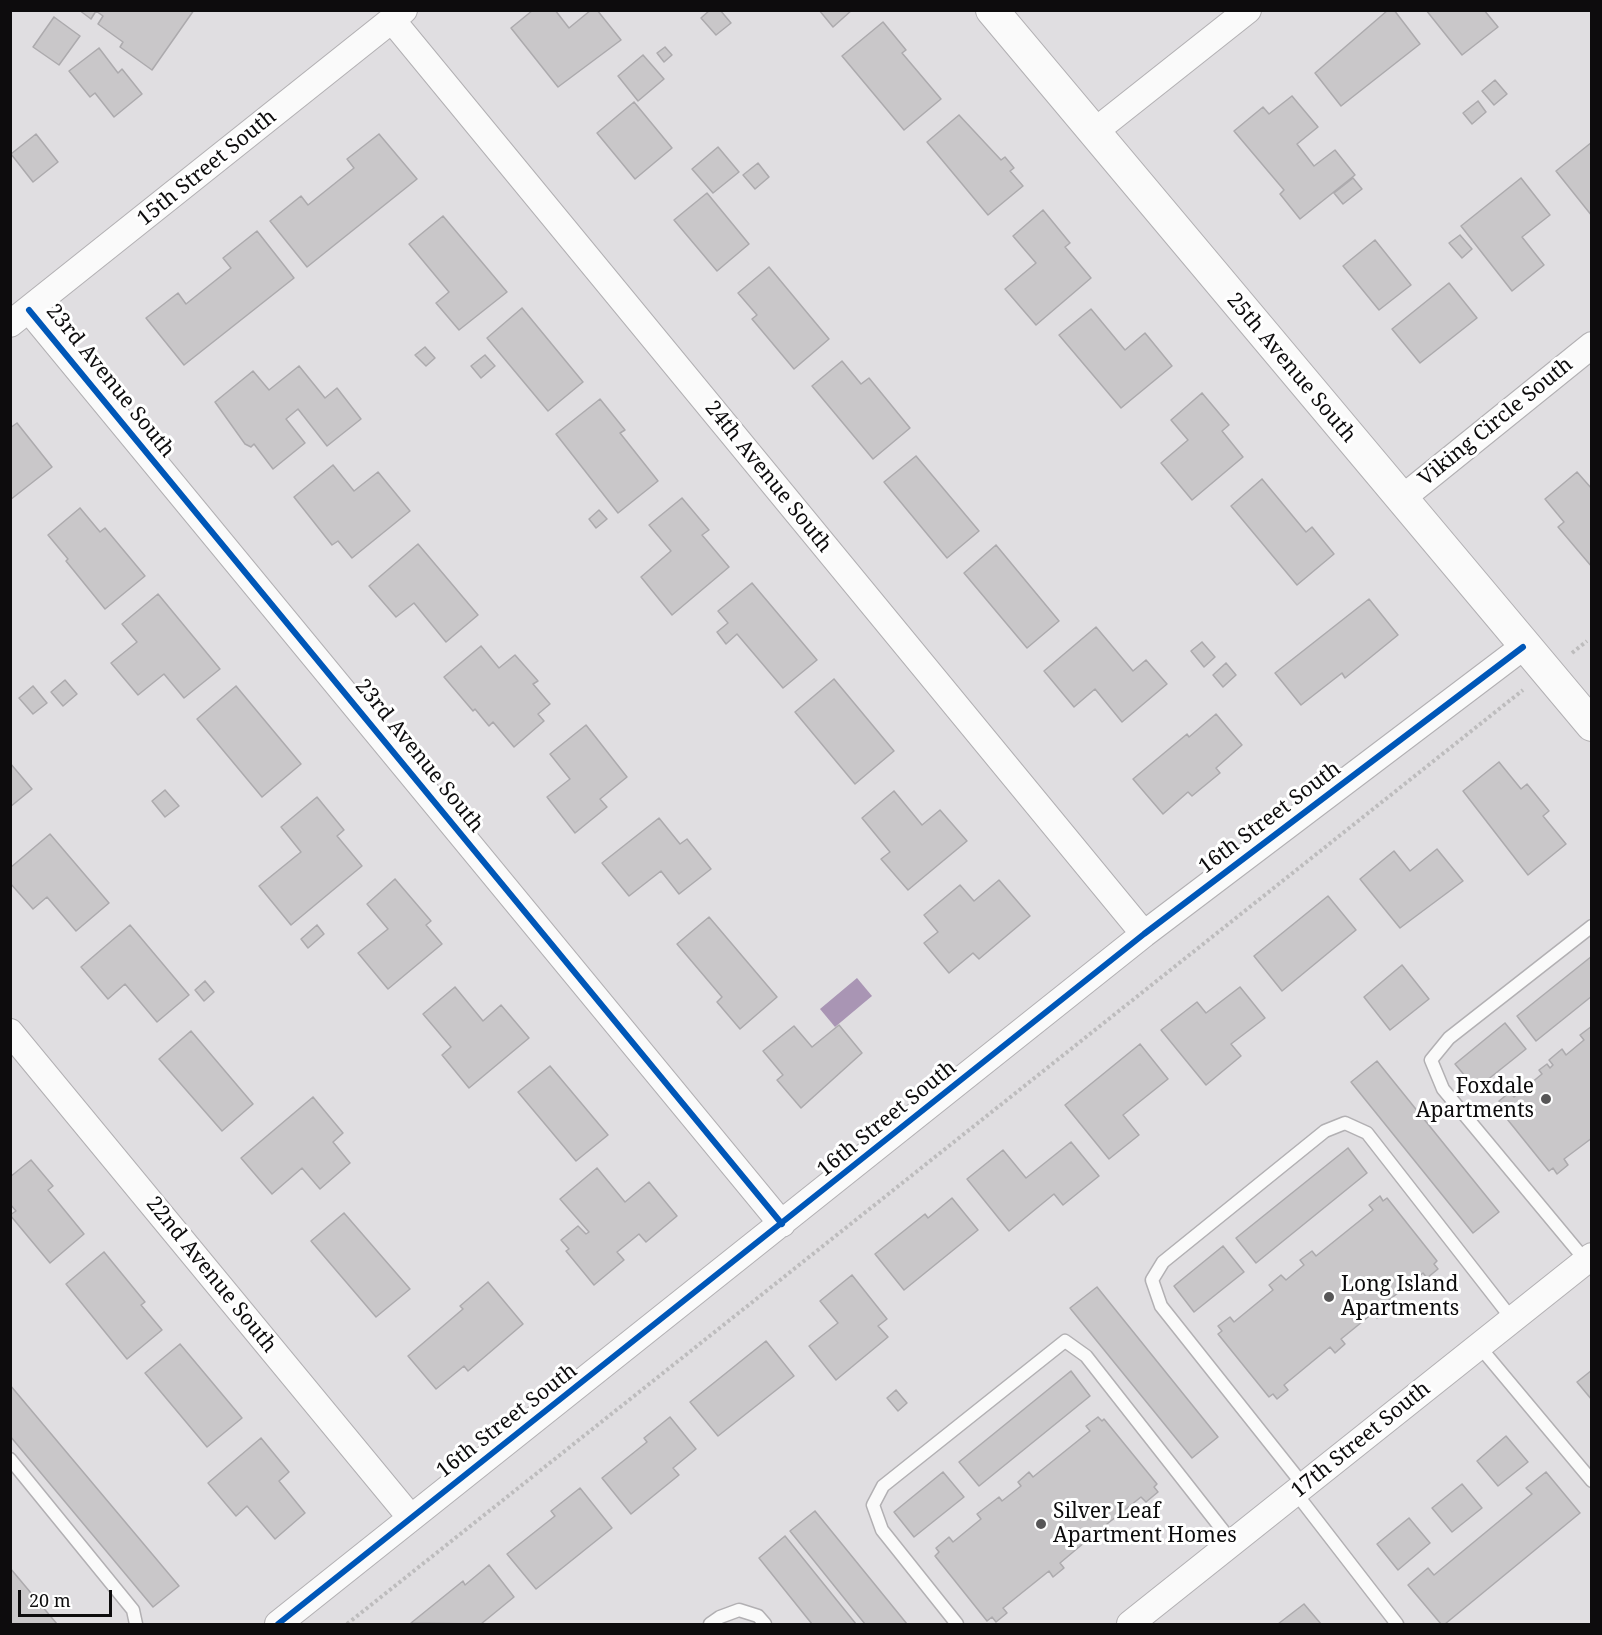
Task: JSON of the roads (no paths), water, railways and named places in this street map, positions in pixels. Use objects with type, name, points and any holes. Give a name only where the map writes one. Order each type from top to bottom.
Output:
[{"type":"street","name":"25th Avenue South","points":[[992,10],[1523,647],[1592,725]]},
{"type":"street","points":[[1094,132],[1248,10]]},
{"type":"street","name":"15th Street South","points":[[20,317],[398,15]]},
{"type":"street","name":"24th Avenue South","points":[[398,15],[1144,934]]},
{"type":"street","name":"23rd Avenue South","points":[[20,317],[782,1224]]},
{"type":"street","name":"Viking Circle South","points":[[1400,500],[1592,345]]},
{"type":"street","name":"16th Street South","points":[[278,1624],[1144,934],[1523,647]]},
{"type":"street","name":"22nd Avenue South","points":[[10,1032],[411,1518]]},
{"type":"street","name":"17th Street South","points":[[1130,1624],[1589,1259]]},
{"type":"lane","points":[[1589,1259],[1443,1089],[1431,1059],[1449,1038],[1592,926]]},
{"type":"lane","points":[[1397,1624],[1161,1306],[1152,1281],[1163,1262],[1316,1138],[1345,1123],[1367,1133],[1512,1319]]},
{"type":"lane","points":[[957,1624],[882,1530],[873,1505],[883,1486],[1065,1341],[1086,1356],[1232,1542]]},
{"type":"lane","points":[[1479,1346],[1592,1481]]},
{"type":"lane","points":[[10,1459],[133,1610],[136,1624]]},
{"type":"lane","points":[[710,1624],[720,1617],[739,1610],[758,1616],[765,1624]]},
{"type":"place","name":"Foxdale Apartments","points":[[1546,1099]]},
{"type":"place","name":"Long Island Apartments","points":[[1329,1297]]},
{"type":"place","name":"Silver Leaf Apartment Homes","points":[[1041,1524]]}]
